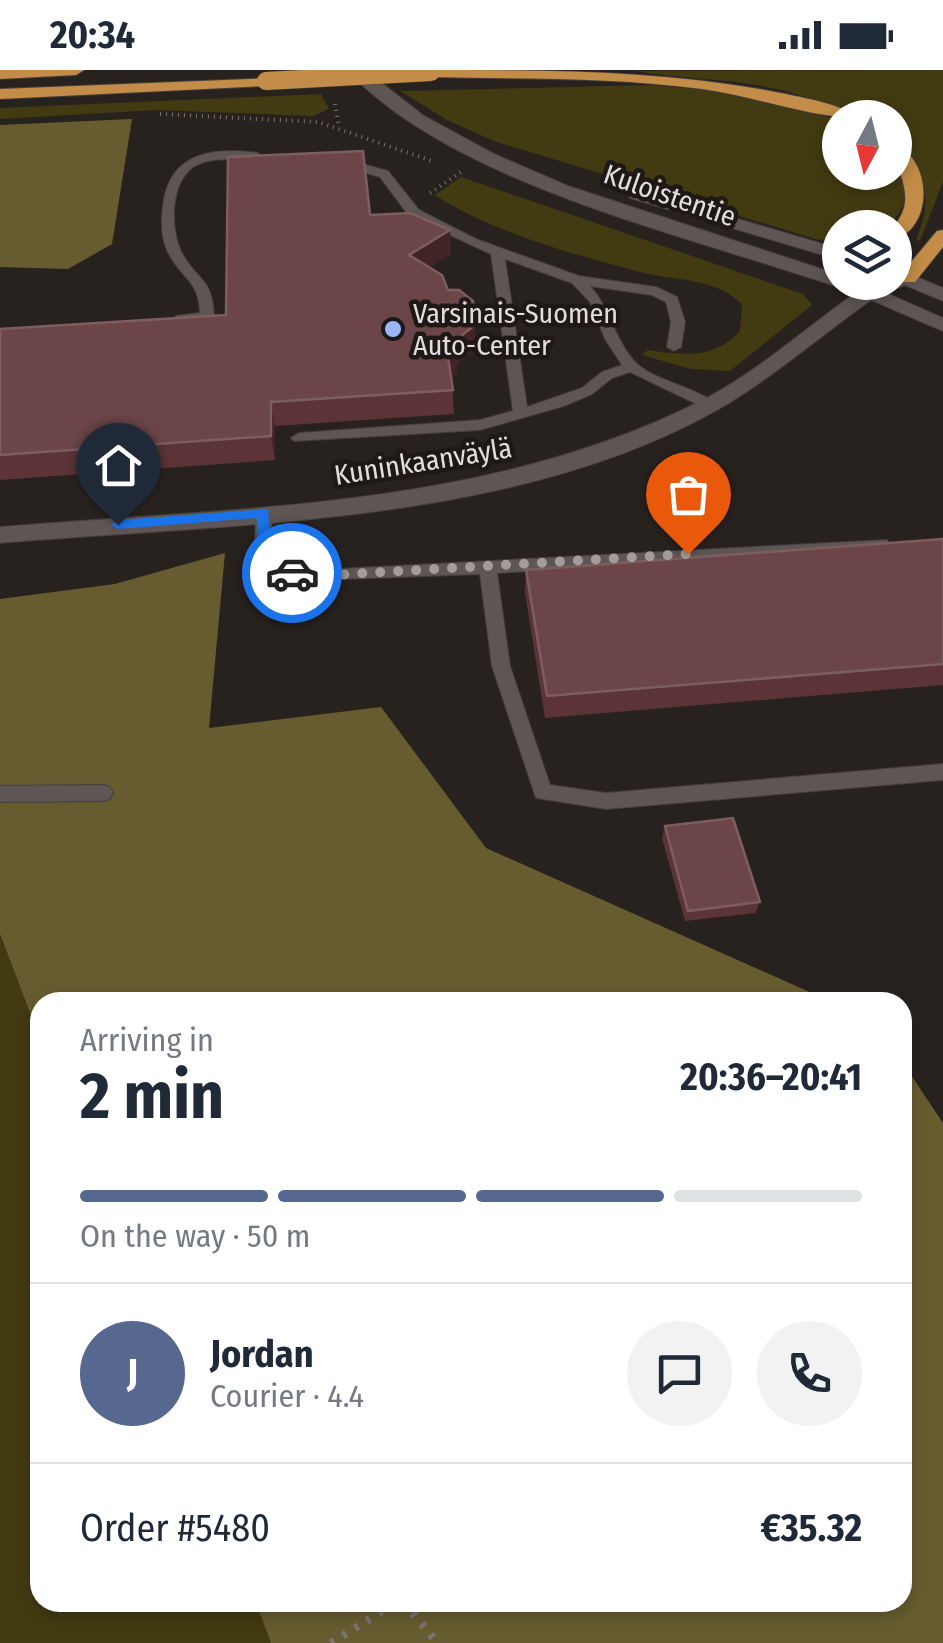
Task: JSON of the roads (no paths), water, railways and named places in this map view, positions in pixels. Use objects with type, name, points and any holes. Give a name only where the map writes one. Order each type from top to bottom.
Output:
[{"type":"highway","points":[[0,74],[76,70]]},
{"type":"highway","points":[[0,94],[462,70]]},
{"type":"highway","points":[[432,72],[693,82],[782,95],[822,108]]},
{"type":"highway","points":[[912,169],[918,195],[912,213]]},
{"type":"highway","points":[[912,266],[943,235]]},
{"type":"street","name":"Kuloistentie","points":[[355,70],[396,106],[526,174],[822,273]]},
{"type":"street","name":"Kuloistentie","points":[[485,154],[537,164],[822,250]]},
{"type":"street","points":[[912,281],[943,295]]},
{"type":"street","name":"Kuninkaanväylä","points":[[0,536],[424,498],[516,479],[605,452],[710,405],[851,300]]},
{"type":"street","name":"Kuloistentie","points":[[892,300],[943,325]]},
{"type":"lane","points":[[169,320],[206,316],[202,284],[175,256],[168,230],[171,184],[178,170],[200,158],[266,156]]},
{"type":"lane","points":[[316,158],[384,174],[414,213],[498,251],[577,280],[656,291],[672,300],[678,322],[674,347]]},
{"type":"lane","points":[[498,251],[522,414]]},
{"type":"lane","points":[[577,280],[596,301],[612,340],[631,367],[710,405]]},
{"type":"lane","points":[[299,438],[480,425],[588,391],[607,375],[631,367]]},
{"type":"lane","points":[[264,512],[263,544],[296,577],[909,542]]},
{"type":"lane","points":[[488,568],[501,666],[542,792],[606,801],[943,772]]},
{"type":"lane","points":[[0,794],[103,792]]},
{"type":"place","name":"Varsinais-Suomen Auto-Center","points":[[393,329]]}]
